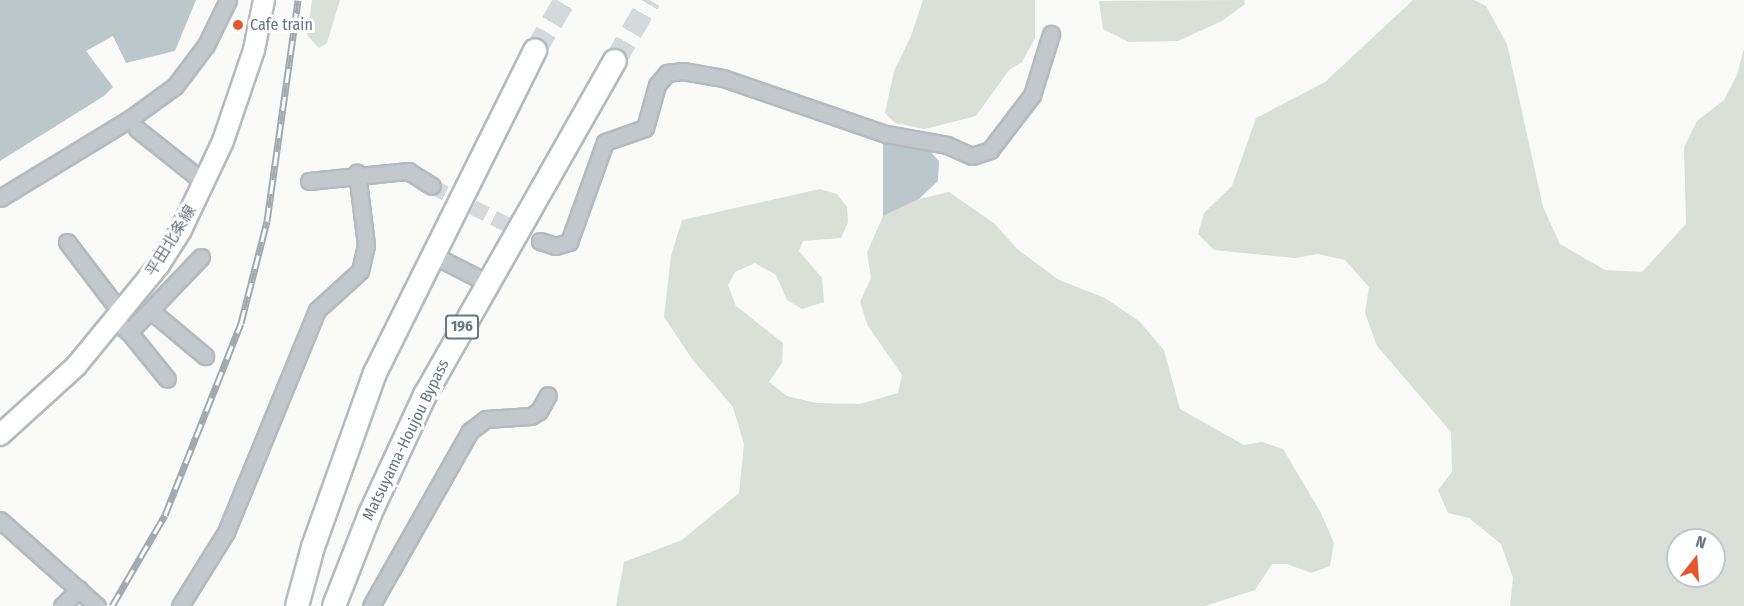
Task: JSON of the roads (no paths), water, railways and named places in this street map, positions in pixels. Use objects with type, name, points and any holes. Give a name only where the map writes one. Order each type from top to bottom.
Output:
[{"type":"highway","points":[[297,606],[313,547],[375,373],[431,254],[535,51]]},
{"type":"highway","name":"Matsuyama-Houjou Bypass","points":[[334,606],[370,514],[425,395],[486,282],[615,61]]},
{"type":"main road","name":"平田北条線","points":[[0,435],[121,322],[159,265],[205,183],[254,50],[264,0]]},
{"type":"street","points":[[0,198],[131,118],[175,86],[206,45],[228,0]]},
{"type":"street","points":[[540,241],[555,246],[569,242],[605,142],[645,128],[657,85],[667,73],[683,71],[723,78],[886,134],[947,145],[972,156],[990,150],[1032,95],[1051,34]]},
{"type":"street","points":[[136,129],[205,183]]},
{"type":"street","points":[[309,181],[357,173],[408,171],[432,186]]},
{"type":"street","points":[[180,606],[226,532],[316,310],[360,271],[366,245],[357,173]]},
{"type":"street","points":[[67,242],[121,322],[167,379]]},
{"type":"street","points":[[431,254],[486,282]]},
{"type":"street","points":[[121,322],[150,310],[201,257]]},
{"type":"street","points":[[150,310],[205,356]]},
{"type":"street","points":[[371,606],[470,431],[486,419],[531,416],[539,411],[548,395]]},
{"type":"street","points":[[3,528],[97,606]]},
{"type":"street","points":[[62,606],[79,589]]},
{"type":"tunnel","points":[[535,51],[565,0]]},
{"type":"tunnel","points":[[615,61],[650,0]]},
{"type":"tunnel","points":[[432,186],[540,241]]},
{"type":"railway","points":[[112,606],[165,515],[241,323],[267,221],[298,0]]},
{"type":"place","name":"Cafe train","points":[[238,25]]}]
